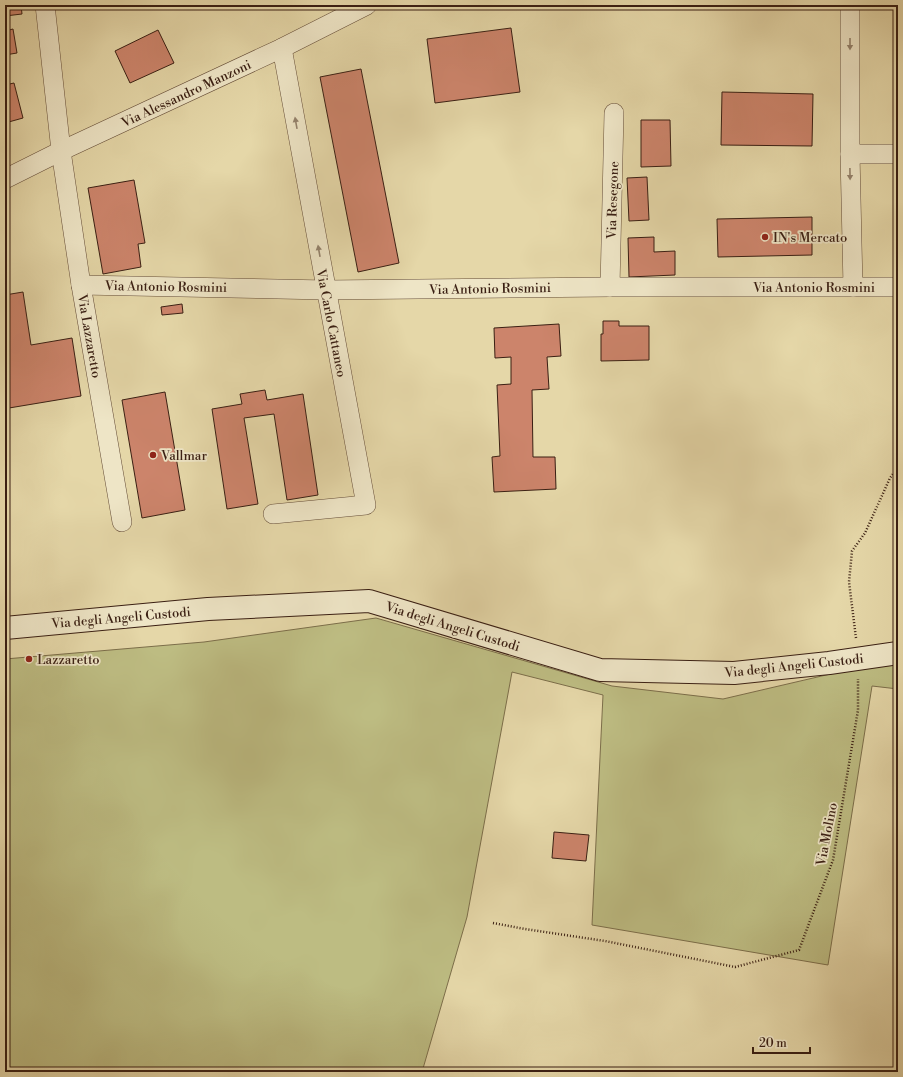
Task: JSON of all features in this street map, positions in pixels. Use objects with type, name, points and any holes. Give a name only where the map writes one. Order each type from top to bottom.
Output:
[{"type":"street","name":"Via Lazzaretto","points":[[45,5],[61,151],[81,285],[122,522]]},
{"type":"street","name":"Via Alessandro Manzoni","points":[[5,179],[61,151],[282,48],[367,5]]},
{"type":"street","points":[[850,5],[850,154],[853,287]]},
{"type":"street","name":"Via Carlo Cattaneo","points":[[273,514],[366,505],[282,48]]},
{"type":"street","name":"Via Resegone","points":[[610,287],[614,113]]},
{"type":"street","points":[[850,154],[898,154]]},
{"type":"street","name":"Via Antonio Rosmini","points":[[81,285],[326,290],[610,287],[898,287]]},
{"type":"street","name":"Via degli Angeli Custodi","points":[[5,628],[208,609],[369,600],[600,670],[734,673],[859,659],[898,653]]},
{"type":"path","name":"Via Molino","points":[[493,923],[525,930],[605,941],[735,967],[799,950],[833,860],[858,710],[859,659],[849,582],[852,551],[865,533],[890,478],[898,467]]},
{"type":"shaded area","points":[[376,618],[612,686],[723,699],[869,665],[898,663],[898,689],[872,686],[828,965],[592,925],[603,695],[512,672],[467,917],[422,1072],[5,1072],[5,659],[204,642]]},
{"type":"building","points":[[5,5],[21,5],[22,14],[5,16]]},
{"type":"building","points":[[511,28],[520,92],[435,103],[427,39]]},
{"type":"building","points":[[13,29],[17,53],[5,55],[5,31]]},
{"type":"building","points":[[158,30],[174,63],[130,83],[115,51]]},
{"type":"building","points":[[361,69],[399,263],[358,272],[320,77]]},
{"type":"building","points":[[14,83],[23,118],[5,123],[5,85]]},
{"type":"building","points":[[722,92],[813,94],[812,146],[721,145]]},
{"type":"building","points":[[641,120],[670,120],[671,166],[641,167]]},
{"type":"building","points":[[647,177],[649,220],[629,221],[627,178]]},
{"type":"building","points":[[134,180],[145,243],[138,244],[141,267],[103,274],[88,188]]},
{"type":"building","name":"IN's Mercato","points":[[812,217],[812,255],[718,257],[717,219]]},
{"type":"building","points":[[654,237],[654,252],[675,251],[675,275],[629,277],[628,238]]},
{"type":"building","points":[[23,292],[31,345],[72,338],[81,396],[9,408],[5,382],[5,295]]},
{"type":"building","points":[[182,304],[183,313],[162,315],[161,307]]},
{"type":"building","points":[[603,321],[619,321],[619,326],[649,326],[649,360],[601,361],[601,334],[603,334]]},
{"type":"building","points":[[559,324],[561,356],[547,357],[549,389],[532,390],[533,457],[555,457],[556,489],[494,492],[492,457],[500,456],[497,385],[511,384],[511,357],[495,358],[494,328]]},
{"type":"building","points":[[265,390],[267,400],[303,394],[318,495],[287,500],[274,414],[244,418],[258,504],[227,509],[212,409],[242,404],[240,394]]},
{"type":"building","name":"Vallmar","points":[[165,392],[185,510],[142,518],[122,400]]},
{"type":"building","points":[[554,832],[589,835],[586,861],[552,858]]},
{"type":"place","name":"IN's Mercato","points":[[765,237]]},
{"type":"place","name":"Vallmar","points":[[153,455]]},
{"type":"place","name":"Lazzaretto","points":[[29,659]]}]
